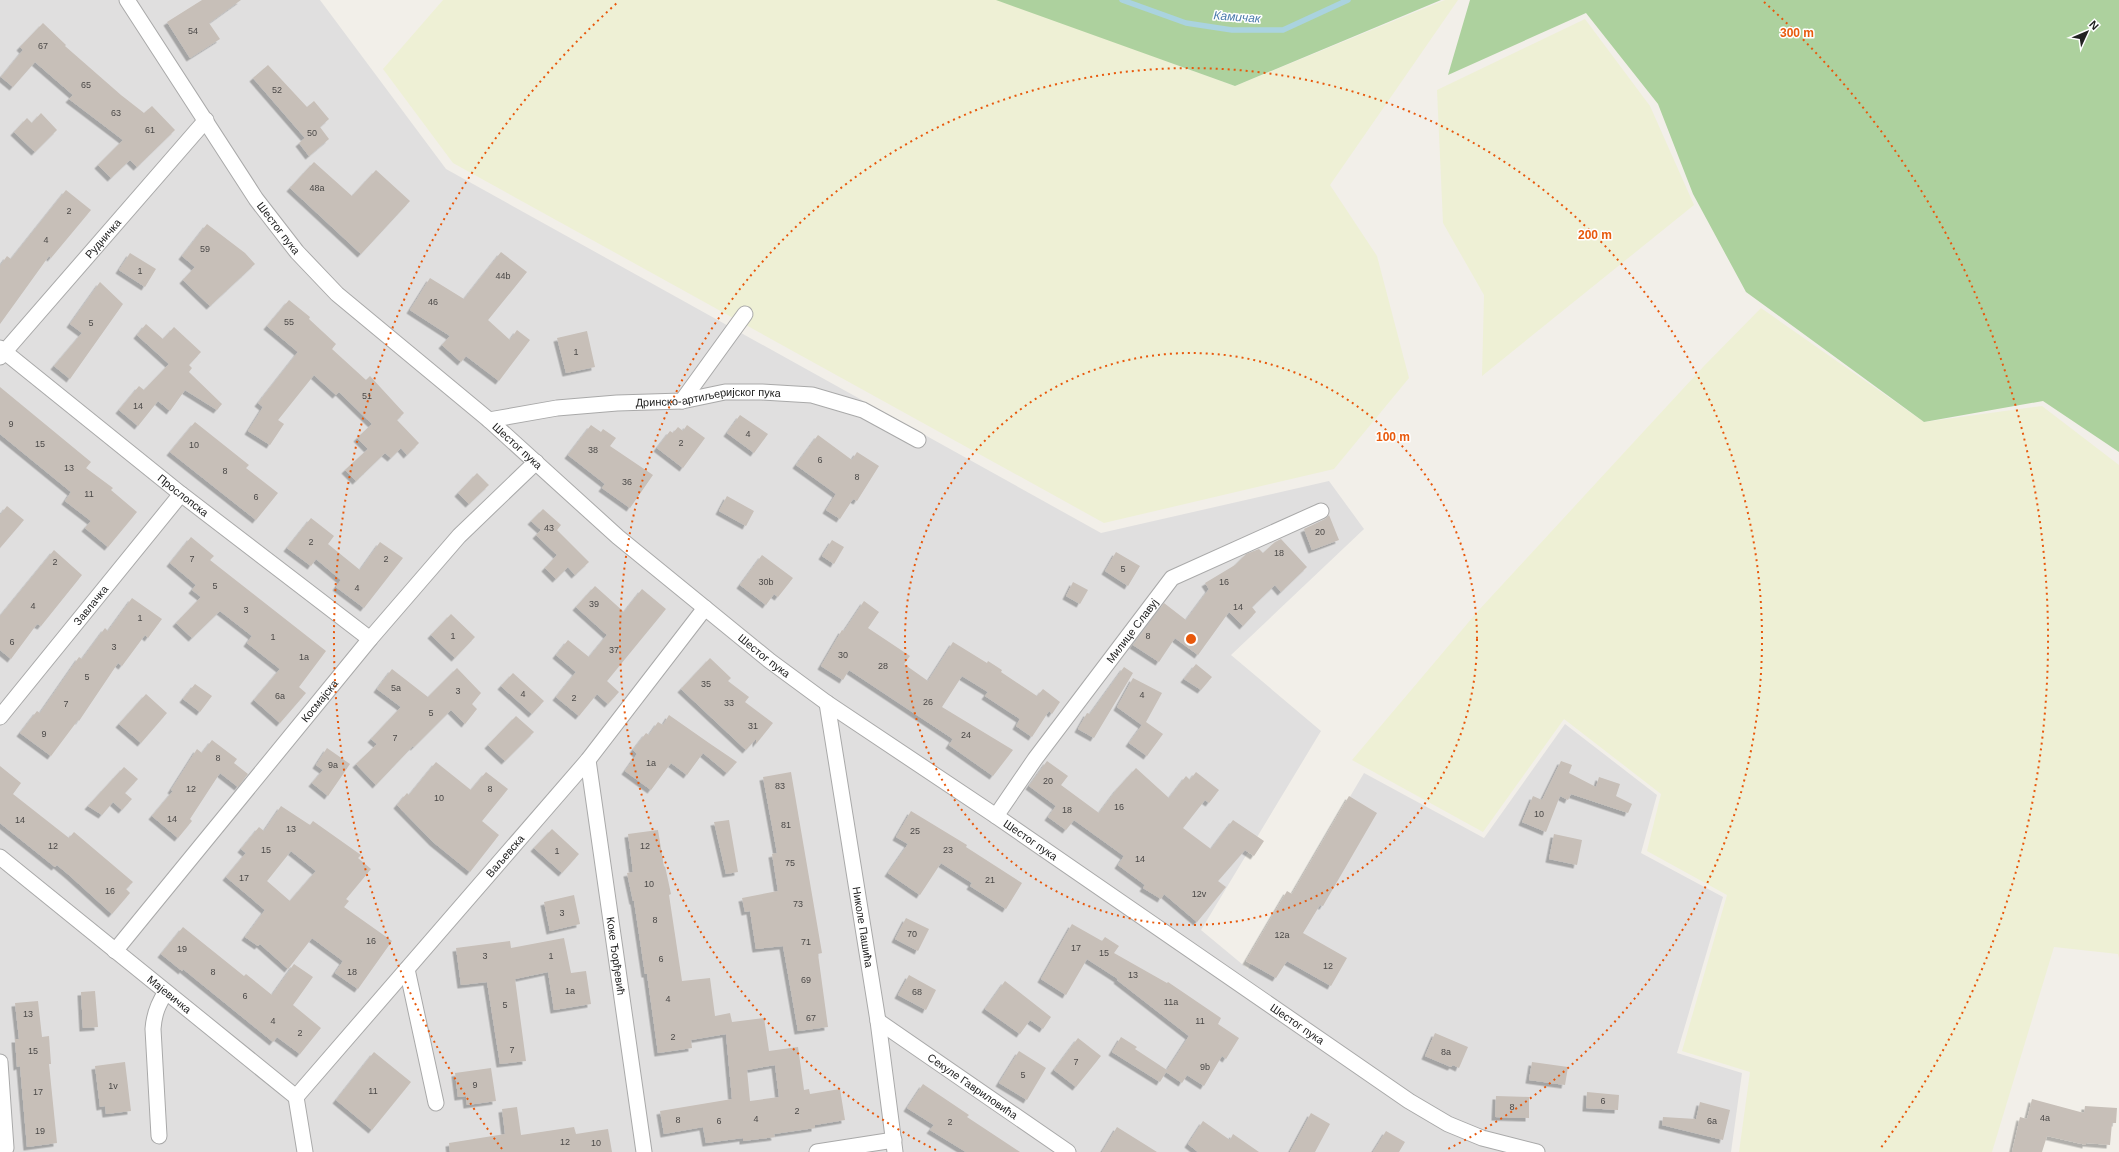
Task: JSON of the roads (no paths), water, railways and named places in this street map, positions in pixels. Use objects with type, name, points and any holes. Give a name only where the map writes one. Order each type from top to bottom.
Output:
[{"type":"street","name":"Шестог пука","points":[[127,0],[256,199],[297,252],[332,288],[489,420],[618,537],[770,661],[827,703],[996,816],[1409,1102],[1448,1124],[1482,1138],[1537,1152]]},
{"type":"street","name":"Рудничка","points":[[1,352],[206,120]]},
{"type":"street","points":[[682,401],[745,314]]},
{"type":"street","name":"Прослопска","points":[[1,352],[181,494],[370,639]]},
{"type":"street","name":"Дринско-артиљеријског пука","points":[[489,420],[557,408],[617,403],[682,401],[725,392],[762,392],[812,395],[863,410],[918,440]]},
{"type":"street","name":"Космајска","points":[[116,951],[370,639],[459,536],[536,462]]},
{"type":"street","name":"Завлачка","points":[[0,717],[181,494]]},
{"type":"street","name":"Милице Славуј","points":[[996,816],[1035,758],[1172,578],[1321,511]]},
{"type":"street","name":"Ваљевска","points":[[296,1097],[588,760],[705,608]]},
{"type":"street","name":"Николе Пашића","points":[[827,703],[878,1021],[894,1146]]},
{"type":"street","name":"Коке Ђорђевић","points":[[588,760],[644,1152]]},
{"type":"street","name":"Мајевичка","points":[[0,857],[296,1097]]},
{"type":"street","points":[[407,969],[436,1103]]},
{"type":"street","points":[[159,1136],[153,1029],[154,1015],[158,1004],[166,992]]},
{"type":"street","name":"Секуле Гавриловића","points":[[878,1021],[1068,1152]]},
{"type":"street","points":[[0,1062],[6,1148]]},
{"type":"street","points":[[296,1097],[304,1152]]},
{"type":"street","points":[[817,1152],[894,1146]]},
{"type":"waterway","name":"Камичак","points":[[1122,0],[1186,23],[1232,30],[1283,30],[1348,0]]}]
